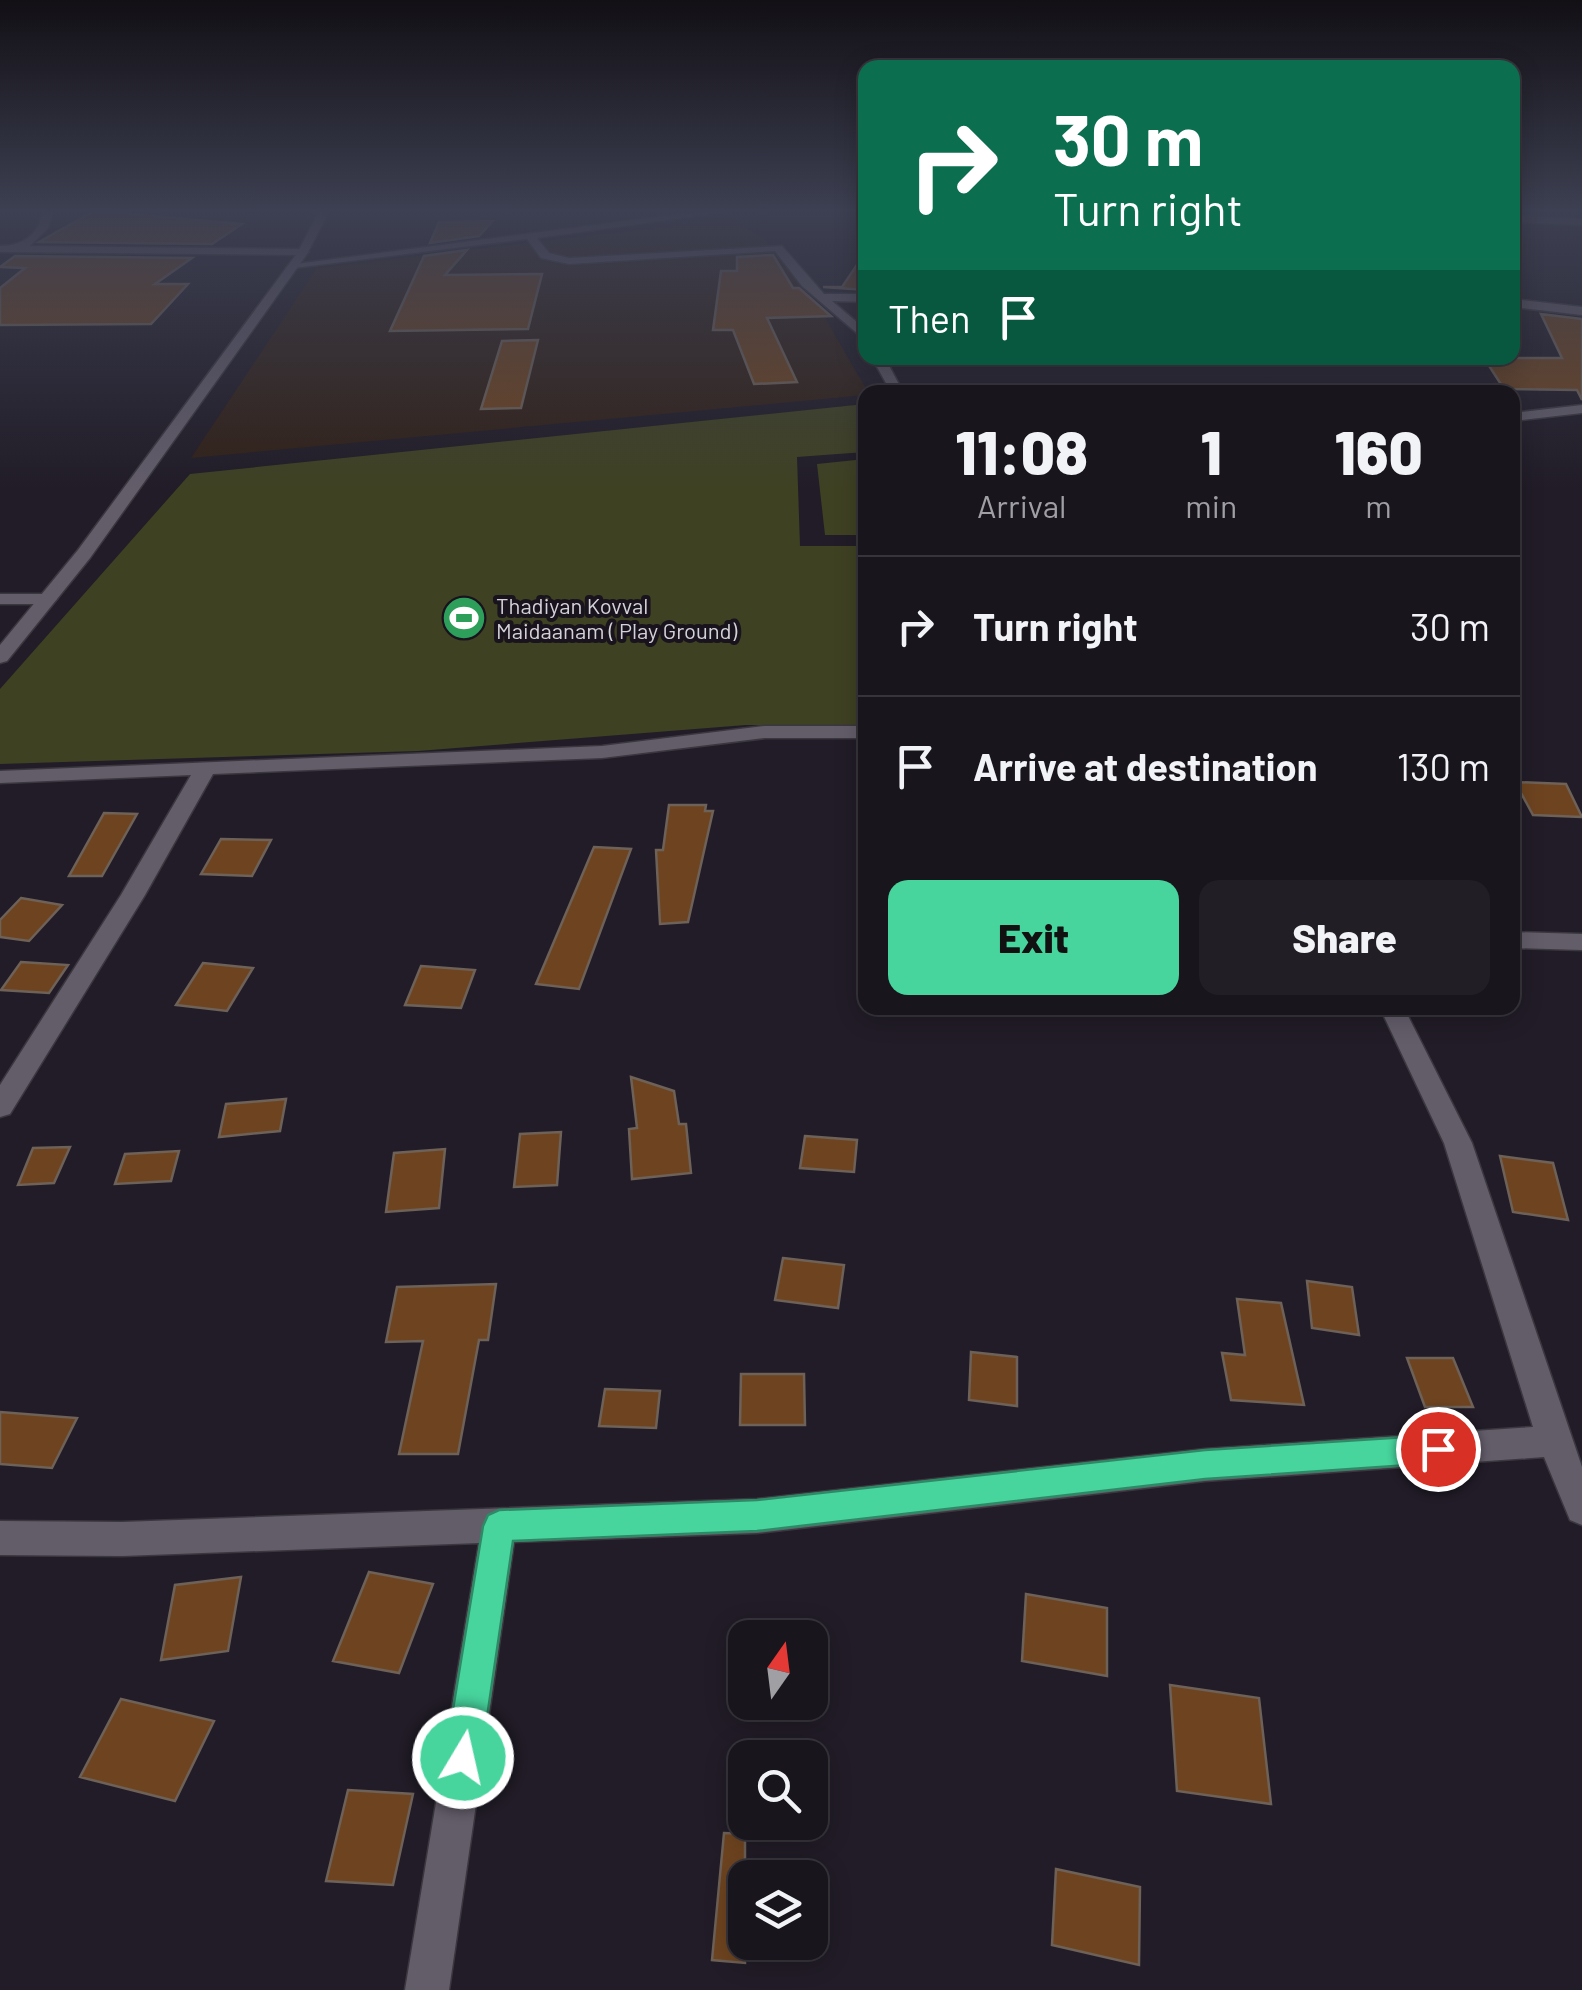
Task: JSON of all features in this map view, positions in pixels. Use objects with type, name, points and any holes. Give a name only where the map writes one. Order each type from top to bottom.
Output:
[{"type":"street","points":[[0,657],[48,599],[265,304]]},
{"type":"street","points":[[828,304],[858,330]]},
{"type":"street","points":[[1520,304],[1582,312]]},
{"type":"street","points":[[1520,416],[1582,410]]},
{"type":"street","points":[[0,599],[48,599]]},
{"type":"street","points":[[0,776],[602,752],[765,732],[858,732]]},
{"type":"street","points":[[0,1107],[133,894],[206,768]]},
{"type":"street","points":[[1520,940],[1582,942]]},
{"type":"street","points":[[1395,1015],[1458,1143],[1554,1442],[1582,1508]]},
{"type":"street","points":[[0,1538],[122,1540],[757,1516],[1205,1464],[1554,1442]]},
{"type":"street","points":[[427,1990],[499,1526]]},
{"type":"shaded area","points":[[293,304],[817,304],[864,385],[858,385],[858,396],[191,458]]},
{"type":"green space","name":"Thadiyan Kovval Maidaanam ( Play Ground)","points":[[858,405],[858,453],[797,457],[800,546],[858,546],[858,725],[746,725],[418,751],[0,764],[0,689],[190,474]]},
{"type":"green space","points":[[858,460],[858,535],[825,535],[817,464]]},
{"type":"building","points":[[0,304],[170,304],[151,324],[0,325]]},
{"type":"building","points":[[402,304],[534,304],[528,329],[390,331]]},
{"type":"building","points":[[717,304],[817,304],[831,316],[767,318],[797,382],[754,384],[733,330],[713,330]]},
{"type":"building","points":[[1541,314],[1582,319],[1582,400],[1577,390],[1501,385],[1489,365],[1520,365],[1520,358],[1562,358]]},
{"type":"building","points":[[538,340],[521,408],[481,409],[502,341]]},
{"type":"building","points":[[1520,782],[1566,784],[1582,817],[1533,815],[1520,791]]},
{"type":"building","points":[[669,805],[706,805],[705,811],[713,811],[688,922],[660,924],[656,850],[663,850]]},
{"type":"building","points":[[104,813],[137,814],[102,876],[69,876]]},
{"type":"building","points":[[221,839],[271,840],[252,876],[201,874]]},
{"type":"building","points":[[594,847],[631,849],[579,989],[536,984]]},
{"type":"building","points":[[21,898],[62,905],[29,941],[0,937],[0,920]]},
{"type":"building","points":[[21,962],[68,965],[49,993],[1,990]]},
{"type":"building","points":[[203,963],[253,968],[227,1011],[176,1005]]},
{"type":"building","points":[[421,966],[475,970],[461,1008],[405,1005]]},
{"type":"building","points":[[631,1077],[674,1091],[679,1124],[686,1124],[691,1173],[632,1179],[629,1129],[637,1128]]},
{"type":"building","points":[[286,1099],[280,1131],[219,1137],[226,1104]]},
{"type":"building","points":[[561,1132],[557,1185],[514,1187],[520,1134]]},
{"type":"building","points":[[805,1136],[857,1140],[854,1172],[800,1168]]},
{"type":"building","points":[[70,1147],[54,1183],[18,1185],[33,1148]]},
{"type":"building","points":[[445,1149],[439,1208],[386,1212],[394,1153]]},
{"type":"building","points":[[179,1151],[171,1181],[115,1184],[125,1154]]},
{"type":"building","points":[[1500,1156],[1553,1163],[1568,1220],[1513,1212]]},
{"type":"building","points":[[783,1258],[844,1265],[838,1308],[775,1300]]},
{"type":"building","points":[[1307,1281],[1352,1287],[1359,1335],[1312,1328]]},
{"type":"building","points":[[496,1284],[488,1340],[479,1340],[458,1454],[399,1454],[423,1341],[386,1342],[397,1287]]},
{"type":"building","points":[[1237,1299],[1281,1303],[1304,1405],[1231,1400],[1222,1353],[1245,1355]]},
{"type":"building","points":[[971,1352],[1017,1357],[1017,1406],[969,1400]]},
{"type":"building","points":[[1407,1358],[1453,1358],[1473,1407],[1425,1407]]},
{"type":"building","points":[[741,1374],[804,1374],[805,1425],[740,1425]]},
{"type":"building","points":[[605,1389],[660,1391],[656,1428],[599,1426]]},
{"type":"building","points":[[0,1412],[77,1418],[52,1468],[0,1464]]},
{"type":"building","points":[[369,1572],[433,1584],[399,1673],[333,1661]]},
{"type":"building","points":[[241,1577],[228,1651],[161,1660],[175,1585]]},
{"type":"building","points":[[1026,1594],[1107,1608],[1107,1676],[1022,1661]]},
{"type":"building","points":[[1170,1685],[1259,1698],[1271,1804],[1177,1791]]},
{"type":"building","points":[[121,1699],[214,1721],[175,1801],[80,1777]]},
{"type":"building","points":[[348,1790],[413,1794],[393,1885],[326,1881]]},
{"type":"building","points":[[724,1833],[728,1833],[728,1840],[745,1840],[745,1860],[728,1860],[728,1960],[745,1963],[712,1960]]},
{"type":"building","points":[[1056,1869],[1140,1887],[1139,1965],[1052,1945]]},
{"type":"place","name":"Thadiyan Kovval Maidaanam ( Play Ground)","points":[[464,618]]},
{"type":"route","points":[[463,1758],[499,1526],[757,1516],[1205,1464],[1438,1449]]}]
